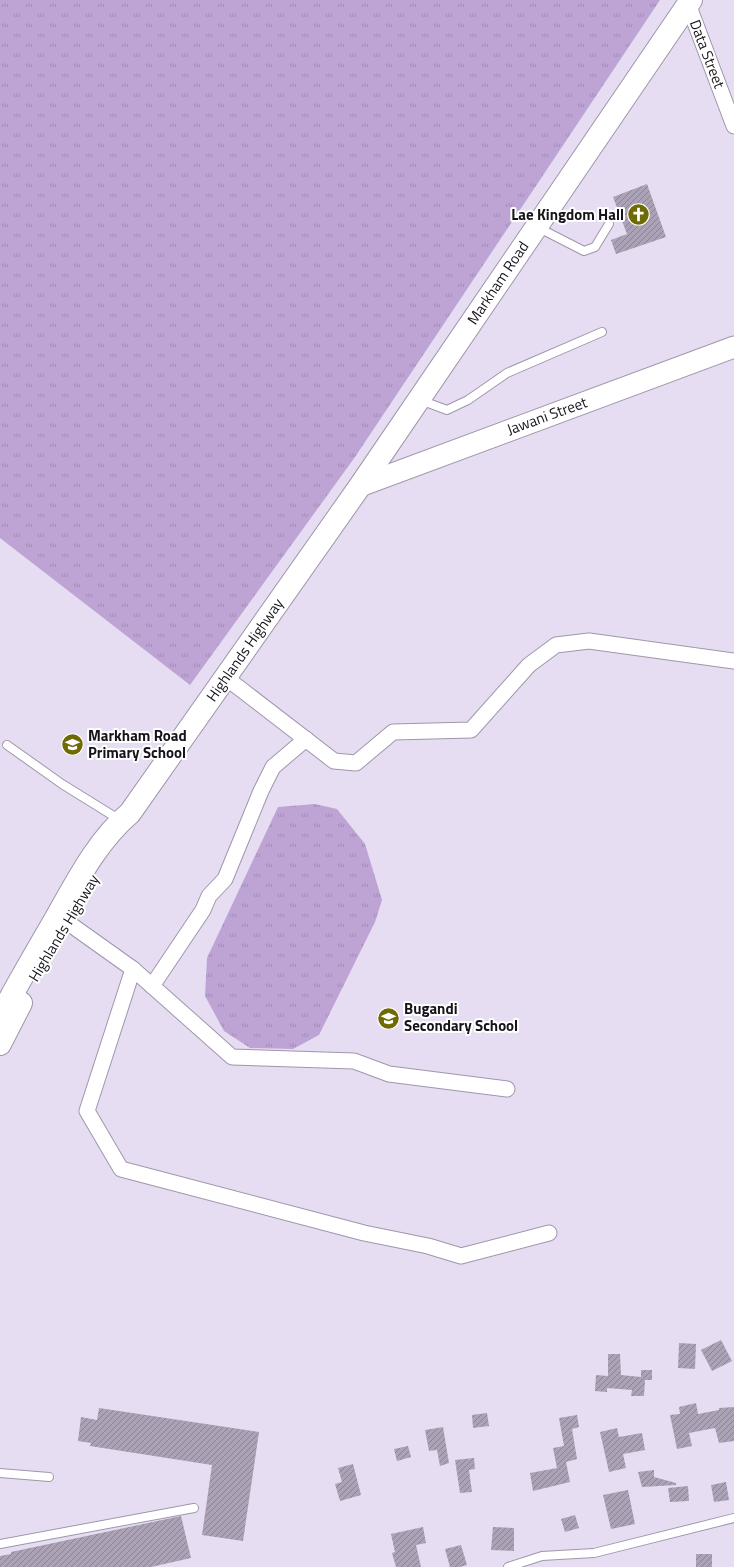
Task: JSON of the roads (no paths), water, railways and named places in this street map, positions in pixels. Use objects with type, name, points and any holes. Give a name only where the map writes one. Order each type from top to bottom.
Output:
[{"type":"main road","name":"Markham Road","points":[[360,486],[689,2]]},
{"type":"main road","name":"Highlands Highway","points":[[0,1016],[74,886],[103,841],[125,817],[360,486]]},
{"type":"main road","name":"Highlands Highway","points":[[0,1044],[30,985],[128,822],[125,817]]},
{"type":"street","name":"Data Street","points":[[689,2],[734,126]]},
{"type":"street","name":"Jawani Street","points":[[360,486],[734,347]]},
{"type":"street","points":[[225,677],[334,761],[356,763],[393,732],[471,730],[529,665],[556,645],[589,640],[734,661]]},
{"type":"street","points":[[152,986],[203,910],[209,896],[225,879],[261,791],[274,767],[306,740]]},
{"type":"street","points":[[67,922],[134,969],[232,1057],[354,1060],[389,1074],[508,1090]]},
{"type":"street","points":[[134,969],[87,1111],[121,1169],[364,1233],[428,1246],[461,1256],[549,1232]]},
{"type":"lane","points":[[536,227],[584,251],[595,247],[609,224]]},
{"type":"lane","points":[[419,400],[447,410],[468,400],[507,373],[602,332]]},
{"type":"lane","points":[[7,745],[62,784],[125,817]]},
{"type":"lane","points":[[0,1473],[49,1477]]},
{"type":"lane","points":[[0,1544],[194,1508]]},
{"type":"lane","points":[[508,1567],[542,1556],[594,1553],[734,1518]]},
{"type":"place","name":"Lae Kingdom Hall","points":[[639,215]]},
{"type":"place","name":"Markham Road Primary School","points":[[72,745]]},
{"type":"place","name":"Bugandi Secondary School","points":[[388,1018]]}]
